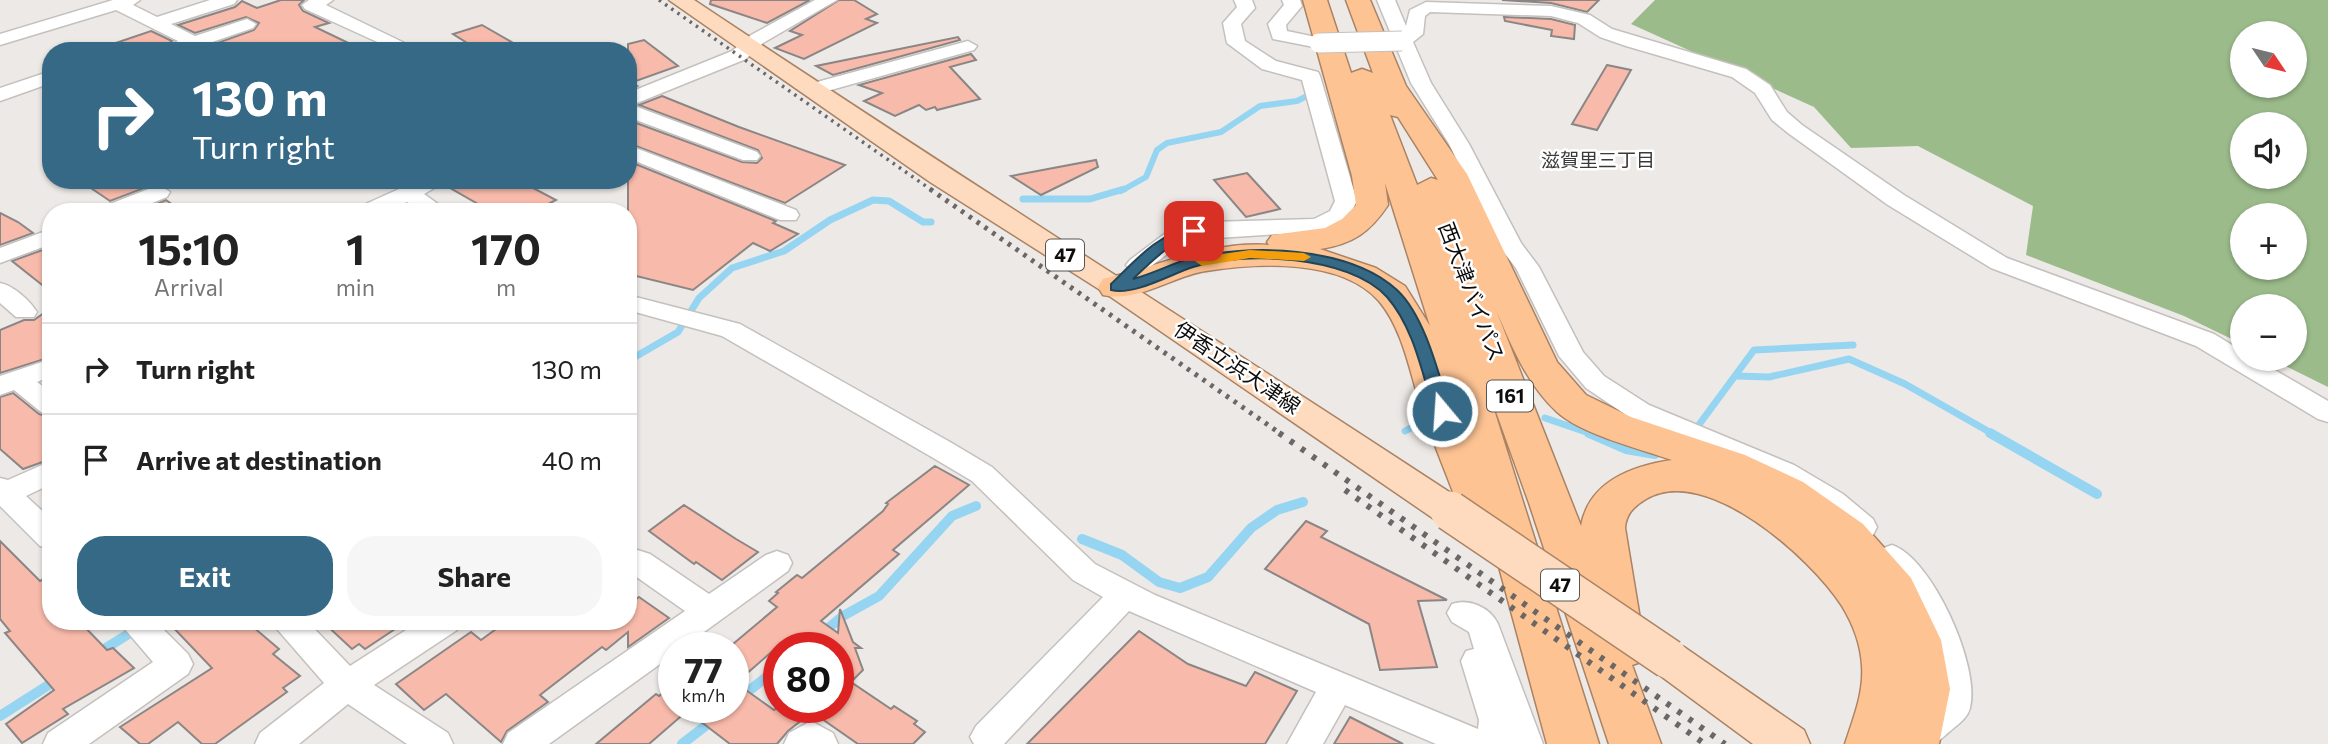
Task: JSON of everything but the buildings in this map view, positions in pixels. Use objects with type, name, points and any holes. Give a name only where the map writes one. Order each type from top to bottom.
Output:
[{"type":"highway","points":[[1127,276],[1165,252],[1203,245],[1330,238],[1359,226],[1372,205],[1368,176],[1315,0]]},
{"type":"highway","name":"西大津バイパス","points":[[1332,0],[1405,192],[1468,382],[1573,744]]},
{"type":"highway","name":"西大津バイパス","points":[[1358,0],[1551,503],[1636,744]]},
{"type":"highway","points":[[1392,86],[1451,174],[1540,367],[1572,404],[1617,427],[1730,465],[1788,493],[1847,536],[1895,591],[1917,640],[1925,689],[1915,741]]},
{"type":"highway","points":[[1127,276],[1155,278],[1191,263],[1250,254],[1319,259],[1364,275],[1392,294],[1418,336],[1442,411],[1472,482],[1567,744]]},
{"type":"highway","points":[[1636,744],[1602,527],[1612,504],[1630,487],[1656,477],[1686,477],[1720,485],[1764,507],[1828,556],[1857,593],[1877,628],[1887,666],[1885,708],[1871,744]]},
{"type":"main road","name":"伊香立浜大津線","points":[[680,0],[940,176],[1127,276],[1450,511],[1669,659],[1788,744]]},
{"type":"street","points":[[155,23],[228,0]]},
{"type":"street","points":[[324,0],[311,5],[392,42]]},
{"type":"street","points":[[637,97],[700,73],[751,47],[757,39],[828,0]]},
{"type":"street","points":[[1127,276],[1179,234],[1210,229],[1319,226],[1339,215],[1346,201],[1311,76],[1269,65],[1236,43],[1232,23],[1247,8],[1243,0]]},
{"type":"street","points":[[1292,0],[1293,6],[1288,15],[1276,24],[1279,35],[1319,43],[1402,41],[1414,34],[1416,14],[1426,7],[1487,4],[1563,13],[1584,19],[1606,33],[1632,42],[1739,73],[1763,89],[1779,116],[1795,129],[1896,200],[1999,263],[2205,340],[2328,413]]},
{"type":"street","points":[[1386,0],[1421,83],[1459,144],[1510,245],[1527,267],[1572,356],[1595,382],[1639,411],[1784,471],[1833,502],[1877,539],[1909,577],[1941,625],[1952,663],[1955,689],[1953,708],[1915,741]]},
{"type":"street","points":[[0,40],[126,3],[155,23],[193,42],[247,24]]},
{"type":"street","points":[[813,89],[968,46]]},
{"type":"street","points":[[0,94],[42,80]]},
{"type":"street","points":[[637,113],[750,156]]},
{"type":"street","points":[[637,155],[788,215]]},
{"type":"street","points":[[387,203],[417,189]]},
{"type":"street","points":[[132,203],[159,192]]},
{"type":"street","points":[[408,193],[424,203]]},
{"type":"street","points":[[0,256],[42,240]]},
{"type":"street","points":[[637,304],[731,330],[982,474],[1084,572],[1126,594],[1474,744]]},
{"type":"street","points":[[8,382],[42,370]]},
{"type":"street","points":[[8,382],[42,401]]},
{"type":"street","points":[[42,475],[3,491],[42,529]]},
{"type":"street","points":[[637,561],[709,611]]},
{"type":"street","points":[[521,744],[776,563]]},
{"type":"street","points":[[988,737],[1126,594]]},
{"type":"street","points":[[1494,744],[1496,720],[1463,613],[1482,624],[1525,744]]},
{"type":"street","points":[[61,744],[176,664],[143,630]]},
{"type":"street","points":[[295,630],[347,685],[435,744]]},
{"type":"street","points":[[273,744],[347,685],[432,630]]},
{"type":"street","points":[[1305,744],[1338,685]]},
{"type":"street","points":[[802,744],[811,736],[820,744]]},
{"type":"green space","points":[[1655,0],[2328,0],[2328,387],[2295,371],[2307,371],[2307,294],[2230,294],[2230,338],[2184,316],[2026,255],[2033,206],[1918,146],[1851,148],[1814,107],[1631,24]]},
{"type":"waterway","points":[[1121,191],[1146,177],[1157,150],[1167,143],[1221,132],[1260,106],[1297,101],[1307,96]]},
{"type":"waterway","points":[[1023,199],[1090,199],[1124,189]]},
{"type":"waterway","points":[[637,356],[678,332],[699,298],[732,268],[784,251],[830,220],[873,200],[889,201],[923,222],[931,222]]},
{"type":"waterway","points":[[1698,426],[1754,350],[1853,345]]},
{"type":"waterway","points":[[1736,376],[1769,377],[1849,359],[1905,384],[1993,434]]},
{"type":"waterway","points":[[1545,418],[1592,434]]},
{"type":"waterway","points":[[1405,431],[1428,419]]},
{"type":"waterway","points":[[1589,433],[1626,449],[1655,454]]},
{"type":"waterway","points":[[1990,433],[2097,494]]},
{"type":"waterway","points":[[1082,539],[1122,555],[1159,582],[1180,588],[1208,577],[1251,528],[1277,510],[1303,502]]},
{"type":"waterway","points":[[823,632],[843,616],[879,596],[952,516],[976,506]]},
{"type":"waterway","points":[[98,653],[135,630]]},
{"type":"waterway","points":[[0,716],[58,679]]},
{"type":"waterway","points":[[749,691],[763,680]]},
{"type":"waterway","points":[[682,744],[709,723]]},
{"type":"railway","points":[[659,0],[933,191]]},
{"type":"railway","points":[[930,189],[1281,434]]},
{"type":"railway","points":[[1279,433],[1725,744]]},
{"type":"railway","points":[[1345,490],[1705,744]]},
{"type":"slow traffic","points":[[1202,261],[1250,254],[1304,257]]},
{"type":"district","name":"滋賀里三丁目","points":[[1598,160]]},
{"type":"route","points":[[1194,231],[1179,234],[1155,250],[1116,287],[1155,278],[1191,263],[1250,254],[1319,259],[1364,275],[1392,294],[1418,336],[1442,411]]}]
